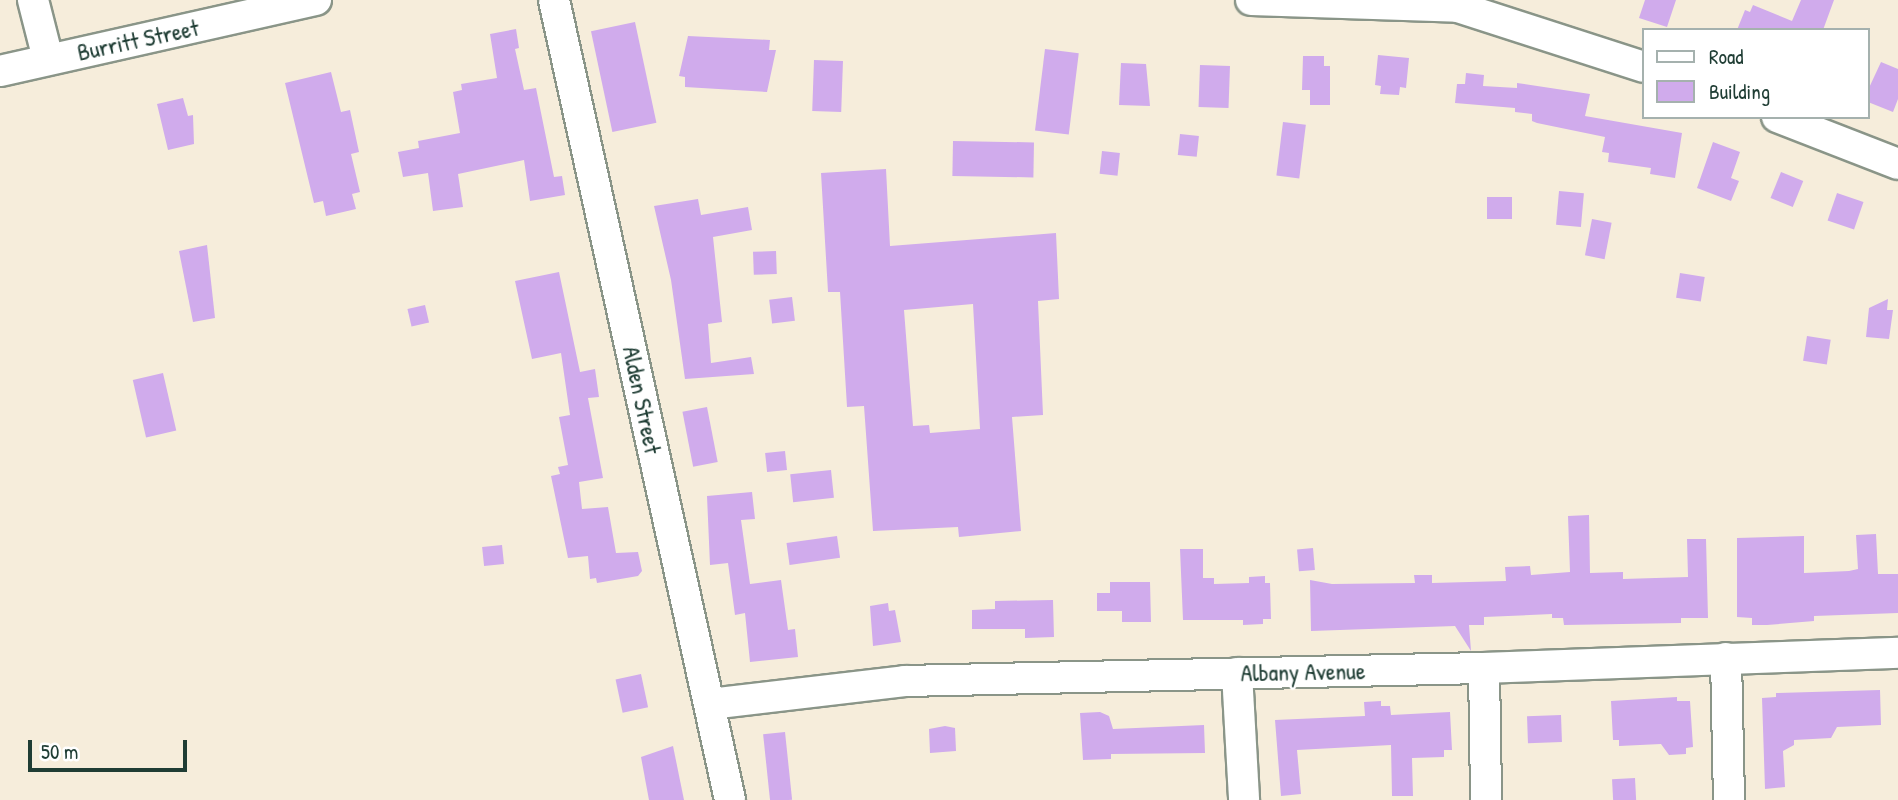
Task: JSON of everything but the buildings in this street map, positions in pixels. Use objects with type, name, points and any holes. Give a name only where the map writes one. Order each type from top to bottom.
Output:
[{"type":"street","points":[[33,0],[48,59]]},
{"type":"street","name":"Alden Street","points":[[554,0],[730,800]]},
{"type":"street","points":[[1251,0],[1458,4],[1643,67]]},
{"type":"street","name":"Burritt Street","points":[[0,71],[305,1]]},
{"type":"street","points":[[1782,119],[1898,164]]},
{"type":"street","name":"Albany Avenue","points":[[710,704],[905,681],[1484,668],[1898,653]]},
{"type":"street","points":[[1726,658],[1729,800]]},
{"type":"street","points":[[1484,668],[1486,800]]},
{"type":"street","points":[[1237,673],[1244,800]]}]
